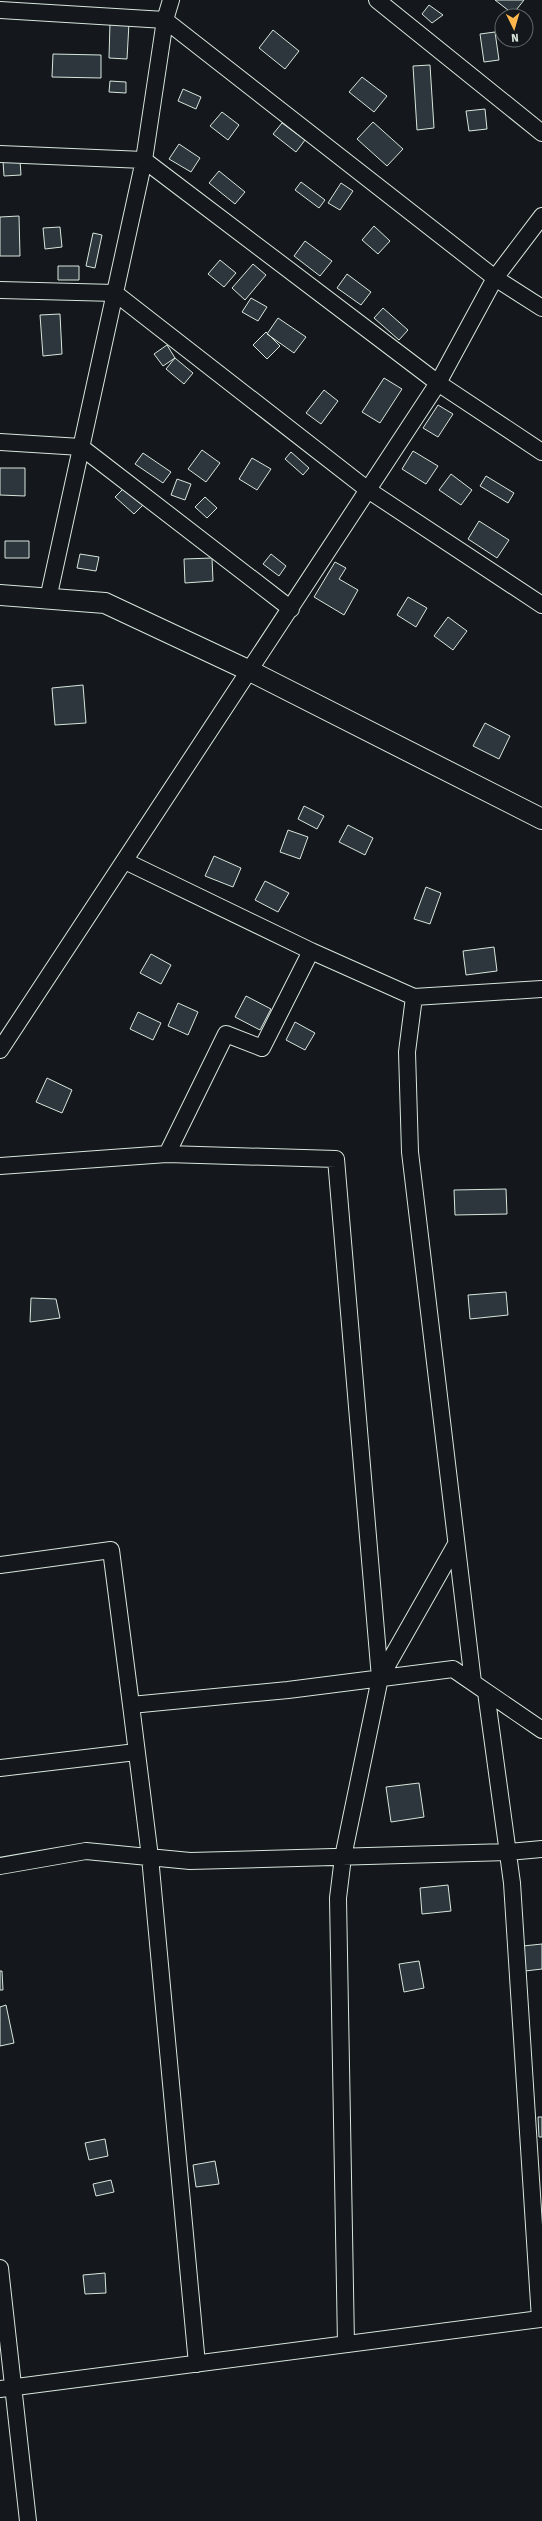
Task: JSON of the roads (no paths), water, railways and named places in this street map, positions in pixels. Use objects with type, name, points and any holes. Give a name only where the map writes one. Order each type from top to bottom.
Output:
[{"type":"street","points":[[48,599],[144,160],[165,20],[171,0]]},
{"type":"street","points":[[377,0],[542,133]]},
{"type":"street","points":[[0,10],[165,20],[495,278],[542,308]]},
{"type":"street","points":[[0,154],[144,160],[438,383],[542,452]]},
{"type":"street","points":[[0,1050],[438,383],[495,278],[542,216]]},
{"type":"street","points":[[0,290],[115,293],[368,490],[542,605]]},
{"type":"street","points":[[0,442],[82,447],[291,609]]},
{"type":"street","points":[[0,595],[105,603],[250,671],[542,819]]},
{"type":"street","points":[[125,861],[311,951],[414,997],[542,989]]},
{"type":"street","points":[[167,1154],[226,1034],[262,1048],[311,951]]},
{"type":"street","points":[[414,997],[407,1052],[410,1152],[455,1546],[473,1682]]},
{"type":"street","points":[[0,1166],[167,1154],[336,1159],[380,1678],[343,1857],[338,1898],[346,2344]]},
{"type":"street","points":[[380,1678],[455,1546]]},
{"type":"street","points":[[0,1565],[111,1550],[150,1857],[197,2364]]},
{"type":"street","points":[[130,1705],[453,1669],[542,1730]]},
{"type":"street","points":[[7,2388],[541,2319],[512,1883],[486,1692]]},
{"type":"street","points":[[0,1768],[136,1752]]},
{"type":"street","points":[[0,1866],[86,1851],[190,1861],[508,1852],[542,1849]]},
{"type":"street","points":[[0,2268],[7,2388],[28,2521]]}]
